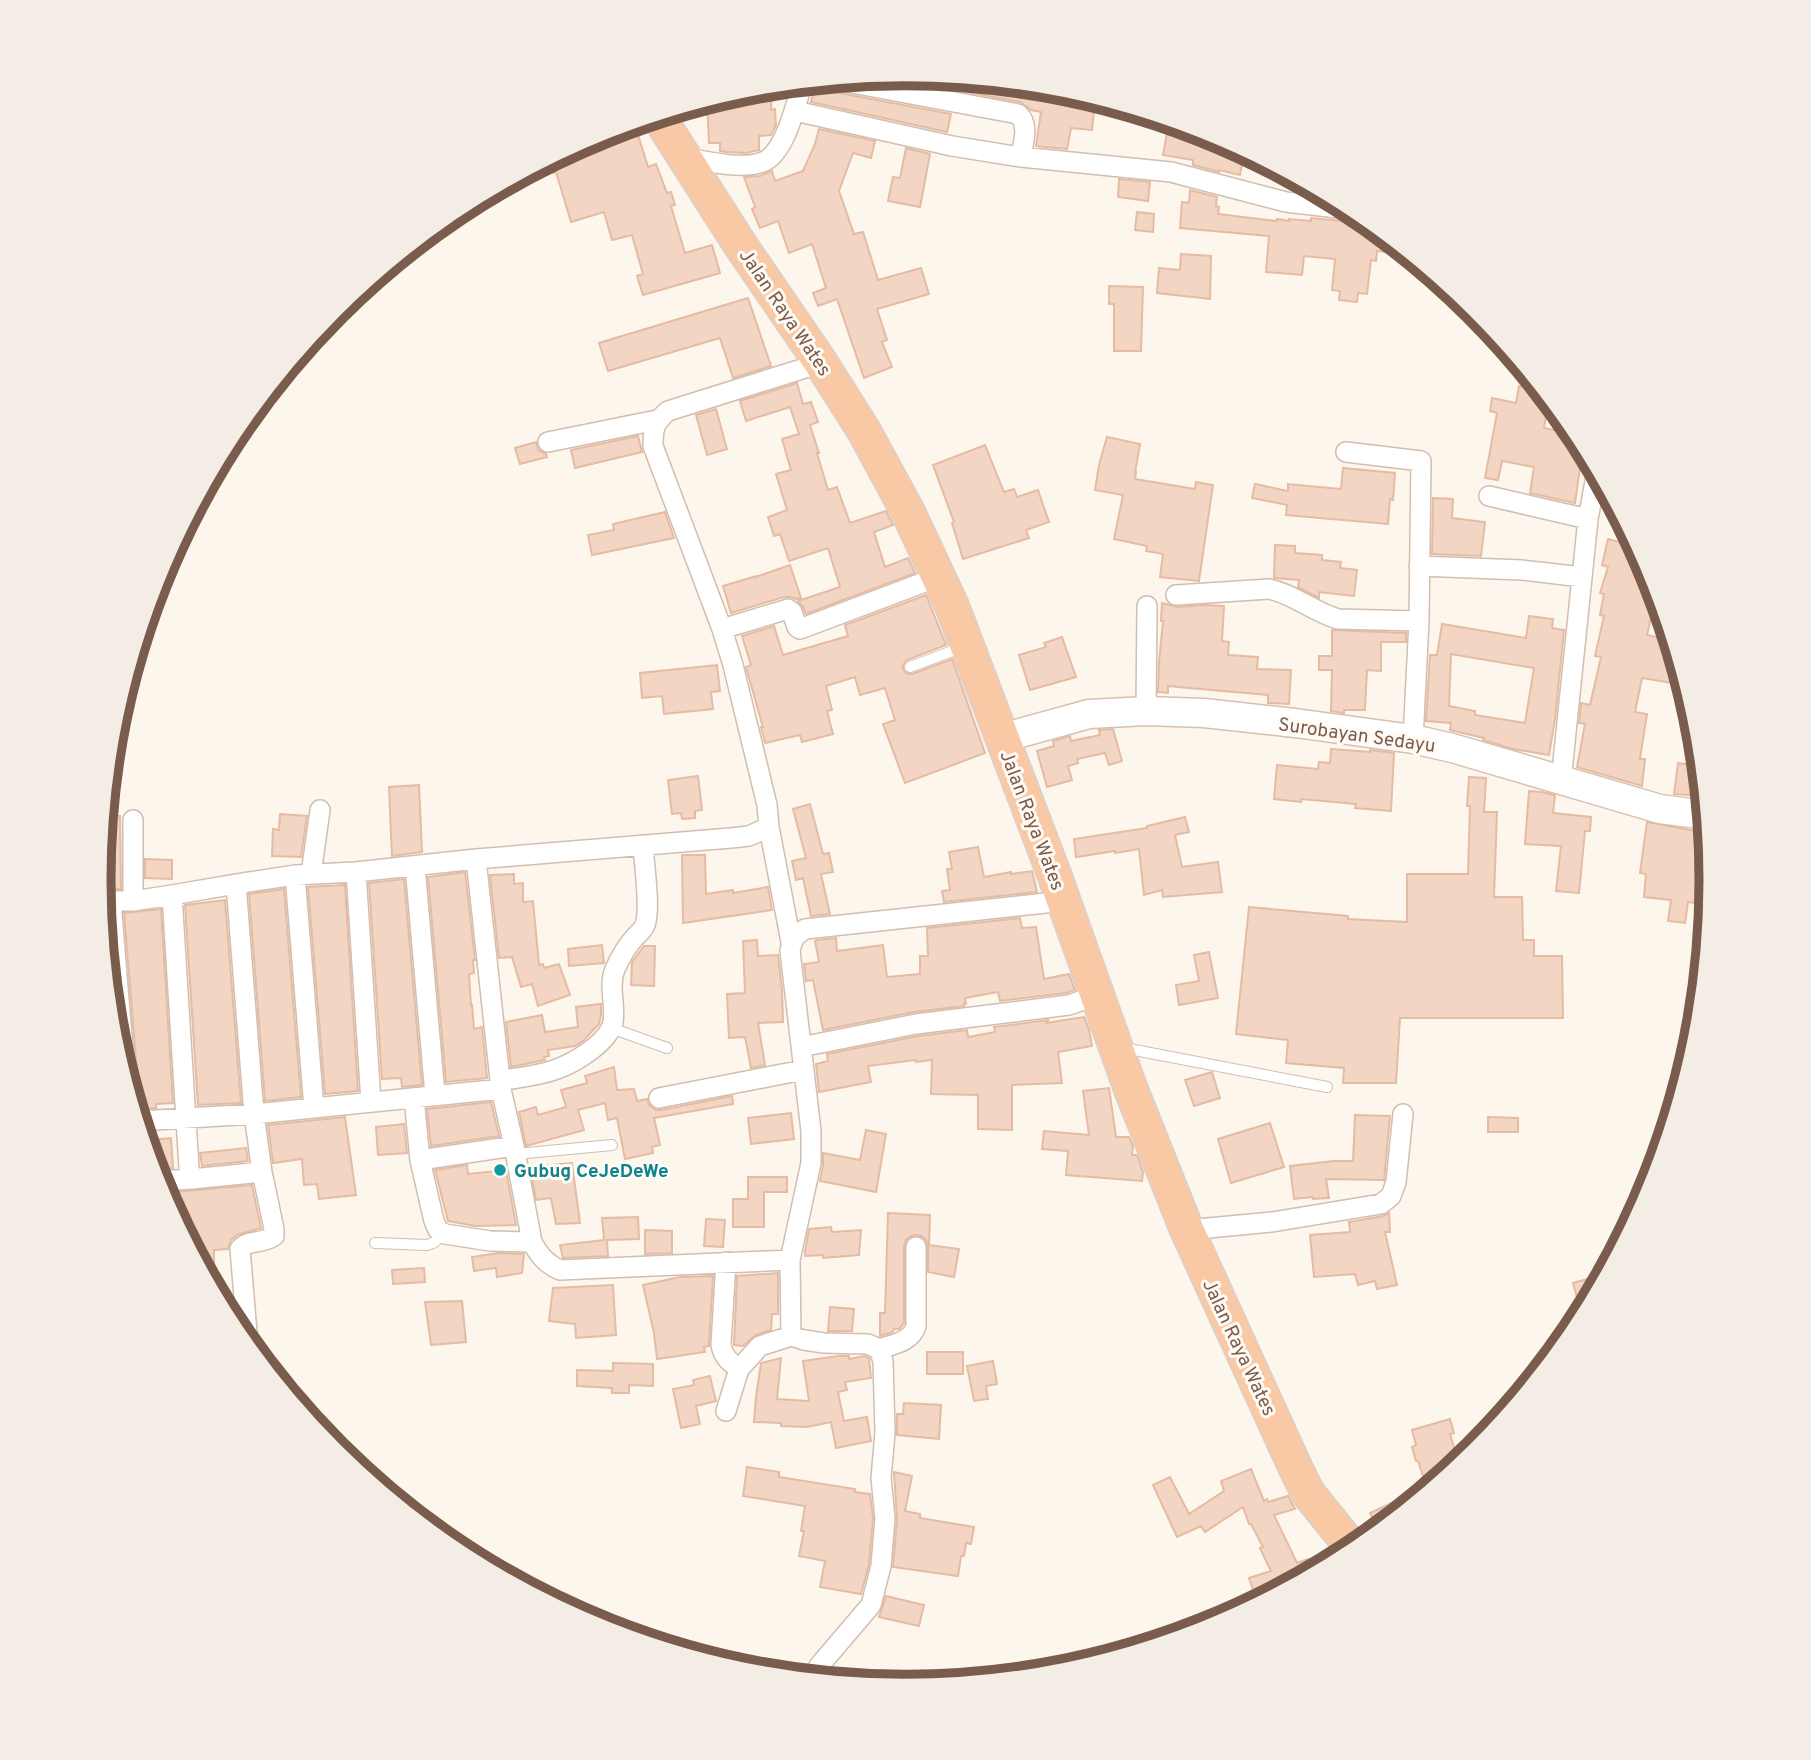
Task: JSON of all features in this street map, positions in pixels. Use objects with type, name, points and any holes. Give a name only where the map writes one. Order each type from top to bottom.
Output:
[{"type":"highway","name":"Jalan Raya Wates","points":[[663,124],[864,431],[908,512],[952,607],[1187,1230],[1308,1493],[1346,1540]]},
{"type":"main road","name":"Surobayan Sedayu","points":[[1002,738],[1089,714],[1146,711],[1204,713],[1413,739],[1660,809],[1697,814]]},
{"type":"street","points":[[872,87],[1018,114],[1025,123],[1021,157]]},
{"type":"street","points":[[683,157],[723,164],[757,164],[765,161],[778,149],[799,93]]},
{"type":"street","points":[[794,111],[952,146],[1021,157],[1171,172],[1286,202],[1326,207]]},
{"type":"street","points":[[548,442],[657,420],[668,411],[821,363]]},
{"type":"street","points":[[657,420],[653,430],[653,446],[733,665],[767,805],[792,942]]},
{"type":"street","points":[[1346,452],[1421,461],[1419,621],[1413,739]]},
{"type":"street","points":[[1561,781],[1588,519],[1596,489]]},
{"type":"street","points":[[1489,496],[1588,519]]},
{"type":"street","points":[[1419,566],[1522,570],[1582,577]]},
{"type":"street","points":[[722,629],[788,609],[800,629],[938,577]]},
{"type":"street","points":[[1176,595],[1269,589],[1282,592],[1338,619],[1419,621]]},
{"type":"street","points":[[1146,711],[1147,606]]},
{"type":"street","points":[[314,1108],[303,875],[320,810]]},
{"type":"street","points":[[133,820],[133,901]]},
{"type":"street","points":[[112,901],[133,901],[303,875],[748,836],[769,827]]},
{"type":"street","points":[[149,1120],[254,1114],[435,1095],[500,1085],[558,1069],[582,1056],[604,1041],[611,1028],[611,984],[614,972],[633,939],[645,927],[647,902],[643,845]]},
{"type":"street","points":[[476,859],[500,1085],[532,1242],[544,1260],[560,1270],[790,1260]]},
{"type":"street","points":[[415,866],[435,1095]]},
{"type":"street","points":[[356,872],[371,1102]]},
{"type":"street","points":[[236,884],[254,1114],[274,1230],[274,1236],[265,1241],[246,1244],[240,1249],[246,1323]]},
{"type":"street","points":[[172,895],[189,1168],[192,1179]]},
{"type":"street","points":[[791,1336],[790,1260],[811,1156],[811,1130],[790,951],[797,934],[805,929],[1064,901]]},
{"type":"street","points":[[801,1047],[916,1024],[1069,1005],[1097,995]]},
{"type":"street","points":[[659,1098],[803,1070]]},
{"type":"street","points":[[414,1098],[420,1160],[438,1230],[445,1234],[489,1241],[532,1242]]},
{"type":"street","points":[[1187,1230],[1272,1222],[1381,1205],[1391,1196],[1396,1182],[1403,1114]]},
{"type":"street","points":[[420,1160],[515,1150]]},
{"type":"street","points":[[170,1180],[262,1172]]},
{"type":"street","points":[[726,1411],[739,1370],[760,1346],[791,1336],[824,1343],[868,1344],[879,1349],[906,1340],[916,1326],[916,1247]]},
{"type":"street","points":[[726,1262],[722,1345],[728,1361],[739,1370]]},
{"type":"street","points":[[819,1669],[871,1605],[881,1566],[885,1518],[881,1478],[885,1433],[883,1361],[879,1349]]},
{"type":"lane","points":[[910,667],[967,646]]},
{"type":"lane","points":[[611,1028],[667,1048]]},
{"type":"lane","points":[[1116,1047],[1327,1087]]},
{"type":"lane","points":[[515,1150],[612,1145]]},
{"type":"lane","points":[[375,1243],[427,1245],[445,1234]]},
{"type":"building","points":[[938,87],[1009,93],[1094,109],[1092,130],[1071,128],[1067,149],[1036,146],[1041,112],[1031,110],[1020,102]]},
{"type":"building","points":[[830,90],[951,114],[947,132],[811,102],[814,92]]},
{"type":"building","points":[[772,98],[771,110],[775,109],[776,125],[771,135],[759,136],[759,150],[746,153],[726,152],[720,151],[720,143],[709,143],[707,111]]},
{"type":"building","points":[[819,129],[875,141],[871,158],[853,153],[839,191],[854,234],[863,232],[878,280],[921,268],[929,294],[877,309],[887,340],[882,342],[892,367],[864,378],[837,299],[818,306],[813,293],[826,288],[812,244],[789,253],[778,221],[760,228],[744,177],[760,176],[772,171],[775,181],[803,171]]},
{"type":"building","points":[[1167,130],[1242,161],[1240,175],[1193,165],[1193,160],[1163,155]]},
{"type":"building","points":[[637,133],[648,167],[656,164],[667,193],[671,192],[675,205],[671,206],[685,253],[712,245],[720,273],[643,295],[637,276],[643,274],[632,235],[612,240],[604,212],[571,222],[556,172],[553,173],[554,168]]},
{"type":"building","points":[[906,148],[930,154],[920,207],[888,201],[893,177],[900,178]]},
{"type":"building","points":[[1119,179],[1150,182],[1148,201],[1118,197]]},
{"type":"building","points":[[1190,190],[1217,197],[1218,214],[1277,221],[1311,221],[1311,218],[1349,222],[1392,252],[1377,251],[1376,261],[1371,260],[1367,294],[1358,293],[1357,302],[1339,300],[1340,291],[1332,290],[1335,259],[1304,256],[1302,275],[1266,272],[1269,236],[1180,228],[1182,202],[1189,203]]},
{"type":"building","points":[[1137,212],[1154,214],[1153,232],[1135,230]]},
{"type":"building","points":[[1181,254],[1211,256],[1210,299],[1157,293],[1159,268],[1180,270]]},
{"type":"building","points":[[1109,286],[1143,287],[1141,351],[1114,351],[1114,304],[1109,304]]},
{"type":"building","points":[[748,298],[771,366],[733,378],[720,338],[608,371],[599,343]]},
{"type":"building","points":[[797,383],[803,404],[811,402],[818,422],[810,425],[828,490],[837,487],[850,523],[886,511],[893,525],[874,532],[885,567],[908,558],[915,573],[806,614],[798,601],[840,587],[828,548],[789,561],[780,534],[774,536],[768,517],[787,510],[776,474],[791,470],[782,439],[799,434],[790,407],[746,421],[740,401]]},
{"type":"building","points":[[1519,386],[1530,388],[1547,411],[1544,428],[1561,431],[1581,463],[1575,503],[1530,493],[1534,467],[1502,461],[1498,480],[1485,478],[1497,413],[1490,411],[1492,398],[1516,403]]},
{"type":"building","points":[[716,409],[727,449],[707,455],[696,415]]},
{"type":"building","points":[[638,436],[642,452],[575,468],[571,450]]},
{"type":"building","points":[[1107,437],[1140,444],[1135,479],[1195,489],[1196,482],[1213,485],[1199,581],[1160,577],[1163,554],[1146,551],[1147,546],[1114,539],[1123,495],[1095,490]]},
{"type":"building","points":[[536,442],[538,450],[547,457],[520,464],[515,448]]},
{"type":"building","points":[[985,445],[1004,492],[1014,489],[1017,497],[1038,490],[1049,522],[1026,530],[1029,538],[963,559],[952,523],[954,522],[933,465]]},
{"type":"building","points":[[1343,468],[1395,473],[1388,524],[1286,515],[1287,505],[1252,498],[1255,484],[1288,491],[1288,484],[1341,489]]},
{"type":"building","points":[[1433,498],[1453,499],[1452,518],[1485,522],[1481,556],[1432,554]]},
{"type":"building","points":[[665,512],[674,538],[592,555],[588,535],[614,530],[613,524]]},
{"type":"building","points":[[1608,539],[1624,543],[1652,611],[1647,635],[1662,638],[1675,683],[1642,678],[1635,712],[1647,714],[1640,759],[1645,759],[1642,786],[1577,767],[1585,724],[1579,723],[1581,703],[1590,705],[1601,657],[1595,656],[1604,616],[1600,615],[1604,594],[1600,593],[1608,567],[1602,565]]},
{"type":"building","points":[[1275,545],[1295,546],[1295,553],[1322,555],[1322,560],[1341,562],[1340,568],[1357,570],[1354,596],[1319,592],[1319,598],[1298,587],[1299,580],[1274,578]]},
{"type":"building","points":[[790,565],[801,598],[784,597],[731,613],[723,586]]},
{"type":"building","points":[[926,595],[946,645],[907,660],[903,669],[912,674],[952,659],[985,753],[905,783],[883,724],[895,720],[885,688],[860,695],[855,677],[826,686],[832,710],[827,711],[833,734],[802,742],[800,735],[765,743],[746,667],[751,665],[742,636],[774,626],[783,655],[848,636],[845,625]]},
{"type":"building","points":[[1162,603],[1177,607],[1224,606],[1222,641],[1229,642],[1228,655],[1258,657],[1257,669],[1291,670],[1289,704],[1268,703],[1268,695],[1168,686],[1168,693],[1158,692]]},
{"type":"building","points":[[1529,616],[1553,619],[1552,628],[1564,630],[1549,755],[1513,749],[1483,740],[1484,738],[1450,730],[1451,723],[1426,721],[1430,655],[1437,655],[1442,624],[1526,638]],"holes":[[[1451,654],[1534,668],[1525,723],[1475,715],[1475,711],[1449,706]]]},
{"type":"building","points":[[1332,630],[1406,633],[1406,642],[1381,642],[1381,671],[1367,670],[1365,710],[1344,710],[1344,713],[1331,711],[1332,670],[1319,670],[1319,656],[1332,656]]},
{"type":"building","points":[[1062,637],[1076,677],[1030,690],[1019,655],[1046,647],[1044,643]]},
{"type":"building","points":[[717,665],[720,691],[711,692],[713,709],[664,714],[662,696],[642,698],[640,673]]},
{"type":"building","points":[[1113,729],[1122,761],[1109,765],[1105,753],[1077,759],[1078,763],[1068,766],[1072,780],[1047,787],[1037,751],[1054,746],[1053,741],[1070,736],[1071,741],[1100,735],[1099,730]]},
{"type":"building","points":[[1331,749],[1394,753],[1391,811],[1355,808],[1356,804],[1274,799],[1277,765],[1318,769],[1319,762],[1330,763]]},
{"type":"building","points":[[1678,763],[1691,765],[1695,795],[1674,794]]},
{"type":"building","points":[[698,776],[702,810],[695,811],[695,818],[682,819],[681,813],[672,814],[668,780]]},
{"type":"building","points":[[1469,777],[1486,778],[1484,812],[1497,812],[1494,897],[1522,897],[1523,940],[1534,940],[1534,956],[1562,956],[1563,1018],[1400,1018],[1396,1083],[1343,1083],[1344,1068],[1286,1063],[1288,1040],[1236,1034],[1249,907],[1348,916],[1348,919],[1407,922],[1407,874],[1468,874]]},
{"type":"building","points":[[419,785],[422,852],[392,856],[389,787]]},
{"type":"building","points":[[1529,791],[1555,795],[1553,813],[1591,817],[1590,831],[1585,831],[1579,893],[1556,891],[1561,846],[1525,844]]},
{"type":"building","points":[[810,804],[823,854],[829,853],[833,872],[821,874],[830,914],[811,916],[803,878],[796,880],[792,861],[806,858],[793,809]]},
{"type":"building","points":[[280,814],[307,816],[301,857],[272,856],[273,829],[279,830]]},
{"type":"building","points":[[114,816],[120,816],[121,889],[111,889]]},
{"type":"building","points":[[1185,817],[1189,832],[1175,835],[1182,867],[1218,862],[1222,892],[1163,897],[1162,890],[1144,895],[1139,849],[1076,857],[1074,839],[1147,828]]},
{"type":"building","points":[[1647,822],[1698,831],[1699,904],[1688,902],[1685,923],[1668,921],[1671,900],[1644,897],[1646,874],[1640,873]]},
{"type":"building","points":[[978,847],[984,877],[1032,871],[1037,892],[944,902],[942,891],[950,890],[947,869],[952,869],[949,852]]},
{"type":"building","points":[[682,855],[705,855],[706,894],[768,887],[772,910],[683,923]]},
{"type":"building","points":[[145,859],[172,860],[172,879],[145,878]]},
{"type":"building","points":[[465,872],[475,960],[474,973],[469,974],[471,1005],[474,1029],[482,1027],[487,1078],[446,1082],[428,877]]},
{"type":"building","points":[[514,874],[514,884],[523,883],[523,902],[533,901],[539,965],[543,964],[544,968],[559,964],[570,995],[538,1006],[532,984],[521,987],[512,957],[499,958],[490,875]]},
{"type":"building","points":[[404,879],[422,1085],[402,1087],[401,1078],[382,1079],[369,883]]},
{"type":"building","points":[[345,885],[358,1091],[325,1094],[308,887]]},
{"type":"building","points":[[284,889],[301,1097],[265,1101],[249,894]]},
{"type":"building","points":[[225,900],[241,1103],[198,1105],[185,905]]},
{"type":"building","points":[[161,909],[173,1103],[156,1104],[156,1108],[145,1109],[136,1078],[124,913]]},
{"type":"building","points":[[1020,918],[1022,928],[1036,927],[1044,979],[1069,974],[1075,990],[1000,1001],[998,992],[965,998],[964,1006],[914,1012],[823,1030],[813,980],[806,981],[804,964],[819,962],[815,941],[836,938],[837,951],[883,945],[887,977],[920,974],[920,956],[928,956],[927,928]]},
{"type":"building","points":[[757,940],[758,956],[778,955],[783,1022],[758,1023],[765,1065],[751,1068],[745,1037],[729,1038],[727,994],[745,993],[743,941]]},
{"type":"building","points":[[602,945],[604,963],[569,966],[568,949]]},
{"type":"building","points":[[644,946],[655,946],[654,986],[631,985],[632,962]]},
{"type":"building","points":[[1209,952],[1218,998],[1179,1005],[1176,985],[1199,981],[1194,955]]},
{"type":"building","points":[[601,1004],[599,1024],[583,1041],[575,1046],[548,1050],[549,1056],[544,1057],[545,1060],[511,1067],[506,1022],[542,1015],[545,1032],[578,1027],[576,1007]]},
{"type":"building","points":[[1084,1017],[1092,1046],[1058,1052],[1062,1083],[1012,1085],[1012,1130],[978,1129],[978,1095],[931,1094],[932,1060],[868,1066],[871,1082],[819,1092],[816,1064],[828,1061],[827,1054],[918,1036],[967,1030],[968,1037],[995,1032],[994,1027]]},
{"type":"building","points":[[614,1067],[617,1090],[634,1089],[637,1101],[647,1099],[649,1105],[656,1110],[732,1096],[733,1104],[654,1118],[660,1145],[652,1147],[653,1153],[625,1159],[617,1118],[608,1120],[605,1103],[578,1110],[584,1130],[526,1146],[519,1112],[536,1107],[538,1115],[566,1107],[561,1090],[587,1083],[585,1076]]},
{"type":"building","points":[[1212,1072],[1220,1098],[1194,1106],[1185,1080]]},
{"type":"building","points":[[1109,1088],[1116,1137],[1129,1137],[1133,1146],[1132,1155],[1137,1155],[1143,1172],[1142,1181],[1066,1175],[1068,1151],[1042,1149],[1044,1131],[1089,1135],[1083,1091]]},
{"type":"building","points":[[491,1102],[499,1136],[431,1146],[427,1109]]},
{"type":"building","points":[[791,1113],[794,1139],[751,1144],[748,1118]]},
{"type":"building","points":[[1355,1115],[1390,1116],[1384,1180],[1326,1179],[1329,1198],[1294,1199],[1290,1166],[1353,1161]]},
{"type":"building","points":[[345,1117],[356,1195],[319,1199],[317,1184],[304,1185],[302,1159],[273,1163],[268,1125]]},
{"type":"building","points":[[1488,1117],[1518,1118],[1518,1132],[1488,1132]]},
{"type":"building","points":[[1270,1123],[1284,1167],[1231,1183],[1218,1139]]},
{"type":"building","points":[[404,1124],[407,1153],[378,1155],[376,1127]]},
{"type":"building","points":[[866,1130],[886,1134],[876,1192],[820,1181],[823,1153],[860,1160]]},
{"type":"building","points":[[171,1138],[173,1168],[166,1169],[155,1140]]},
{"type":"building","points":[[246,1148],[248,1161],[202,1166],[200,1153]]},
{"type":"building","points":[[572,1163],[580,1223],[556,1224],[551,1198],[536,1200],[530,1167]]},
{"type":"building","points":[[467,1165],[468,1174],[506,1170],[516,1225],[475,1226],[448,1221],[435,1170]]},
{"type":"building","points":[[748,1177],[787,1177],[787,1192],[764,1192],[764,1227],[733,1227],[733,1199],[748,1199]]},
{"type":"building","points":[[252,1185],[261,1228],[237,1235],[231,1240],[228,1249],[214,1250],[214,1270],[176,1192]]},
{"type":"building","points":[[888,1213],[930,1215],[929,1245],[959,1249],[954,1277],[928,1272],[928,1247],[921,1236],[911,1236],[906,1240],[904,1323],[899,1329],[880,1336],[880,1313],[885,1313]]},
{"type":"building","points":[[1389,1213],[1390,1232],[1385,1232],[1397,1285],[1377,1289],[1375,1281],[1358,1285],[1355,1274],[1314,1277],[1310,1235],[1350,1232],[1349,1222]]},
{"type":"building","points":[[638,1217],[639,1239],[607,1240],[608,1256],[563,1258],[560,1245],[604,1240],[602,1218]]},
{"type":"building","points":[[706,1219],[725,1220],[723,1247],[704,1246]]},
{"type":"building","points":[[831,1227],[832,1232],[861,1230],[859,1255],[823,1258],[823,1255],[805,1256],[809,1229]]},
{"type":"building","points":[[645,1230],[672,1231],[672,1253],[645,1254]]},
{"type":"building","points":[[498,1253],[524,1254],[522,1273],[497,1277],[496,1268],[474,1271],[472,1257]]},
{"type":"building","points":[[424,1268],[425,1282],[393,1284],[392,1270]]},
{"type":"building","points":[[778,1273],[778,1314],[772,1314],[771,1330],[756,1335],[743,1346],[734,1345],[737,1276]]},
{"type":"building","points":[[713,1276],[709,1346],[704,1347],[705,1352],[657,1359],[643,1285],[680,1277]]},
{"type":"building","points":[[1591,1280],[1578,1301],[1573,1283]]},
{"type":"building","points":[[613,1285],[616,1335],[576,1338],[575,1324],[549,1321],[553,1288]]},
{"type":"building","points":[[462,1301],[466,1342],[431,1345],[425,1302]]},
{"type":"building","points":[[830,1307],[854,1309],[852,1331],[828,1331]]},
{"type":"building","points":[[927,1352],[963,1352],[963,1374],[927,1374]]},
{"type":"building","points":[[849,1356],[849,1359],[865,1356],[869,1358],[871,1378],[845,1382],[847,1390],[838,1392],[844,1421],[867,1417],[871,1441],[836,1448],[831,1422],[807,1427],[754,1422],[761,1363],[781,1358],[777,1399],[809,1401],[803,1361]]},
{"type":"building","points":[[993,1361],[997,1384],[986,1386],[988,1399],[974,1401],[967,1366]]},
{"type":"building","points":[[613,1363],[653,1364],[653,1386],[629,1385],[629,1393],[612,1393],[612,1388],[577,1386],[577,1370],[613,1371]]},
{"type":"building","points":[[710,1376],[716,1401],[696,1406],[700,1424],[681,1428],[673,1389],[694,1385],[693,1380]]},
{"type":"building","points":[[904,1403],[941,1405],[939,1439],[897,1435],[897,1414],[903,1414]]},
{"type":"building","points":[[1450,1419],[1454,1433],[1450,1434],[1456,1453],[1425,1481],[1412,1447],[1416,1445],[1412,1430]]},
{"type":"building","points":[[747,1467],[779,1472],[779,1477],[855,1489],[855,1492],[870,1494],[873,1518],[869,1564],[861,1594],[820,1587],[825,1561],[799,1556],[805,1506],[743,1496]]},
{"type":"building","points":[[1251,1469],[1264,1501],[1288,1496],[1295,1509],[1274,1515],[1297,1563],[1308,1559],[1309,1564],[1254,1593],[1249,1578],[1271,1571],[1260,1548],[1263,1547],[1249,1524],[1243,1507],[1205,1532],[1201,1526],[1177,1537],[1153,1485],[1170,1477],[1189,1514],[1224,1491],[1221,1481]]},
{"type":"building","points":[[894,1472],[912,1476],[905,1511],[920,1514],[920,1518],[974,1527],[971,1544],[966,1543],[964,1556],[961,1556],[958,1576],[893,1567],[897,1519]]},
{"type":"building","points":[[1406,1496],[1374,1521],[1370,1513]]},
{"type":"building","points":[[886,1596],[924,1605],[919,1626],[879,1617]]},
{"type":"place","name":"Gubug CeJeDeWe","points":[[500,1170]]}]
